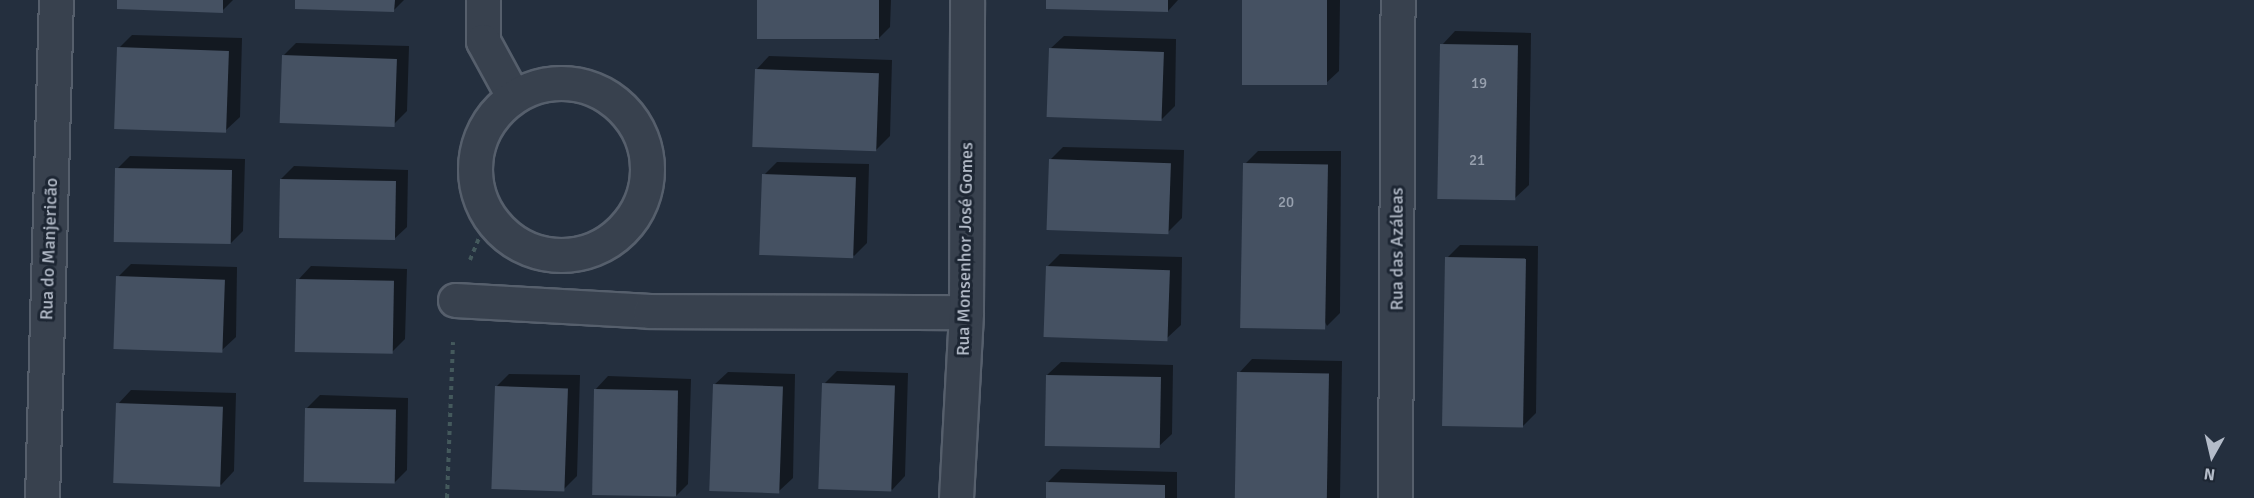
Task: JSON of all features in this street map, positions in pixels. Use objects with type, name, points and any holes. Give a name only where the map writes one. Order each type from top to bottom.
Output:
[{"type":"street","name":"Rua do Manjericão","points":[[42,498],[56,0]]},
{"type":"street","points":[[483,0],[483,41],[513,96]]},
{"type":"street","name":"Rua Monsenhor José Gomes","points":[[956,498],[966,312],[967,0]]},
{"type":"street","name":"Rua das Azáleas","points":[[1395,498],[1398,0]]},
{"type":"street","points":[[545,83],[579,84],[610,97],[634,121],[647,153],[647,187],[634,218],[609,242],[577,254],[543,254],[511,241],[488,216],[475,184],[476,151],[489,120],[513,96],[545,83]]},
{"type":"street","points":[[454,300],[650,311],[966,312]]},
{"type":"path","points":[[447,498],[454,300],[488,216]]},
{"type":"building","points":[[117,0],[223,0],[223,13],[117,9]]},
{"type":"building","points":[[295,0],[395,0],[394,12],[295,9]]},
{"type":"building","points":[[757,0],[879,0],[879,39],[757,39]]},
{"type":"building","points":[[1046,0],[1168,0],[1168,12],[1046,9]]},
{"type":"building","points":[[1242,0],[1327,0],[1327,85],[1242,85]]},
{"type":"building","points":[[1440,44],[1518,45],[1515,200],[1437,199]]},
{"type":"building","points":[[117,47],[229,51],[226,133],[114,129]]},
{"type":"building","points":[[1049,48],[1164,52],[1162,121],[1047,117]]},
{"type":"building","points":[[282,55],[397,59],[395,127],[280,123]]},
{"type":"building","points":[[755,69],[879,73],[876,151],[752,147]]},
{"type":"building","points":[[1049,159],[1171,163],[1168,234],[1047,230]]},
{"type":"building","points":[[1243,163],[1328,164],[1325,329],[1240,328]]},
{"type":"building","points":[[115,168],[232,170],[231,244],[114,242]]},
{"type":"building","points":[[762,174],[856,177],[853,258],[759,255]]},
{"type":"building","points":[[280,179],[396,181],[395,240],[279,238]]},
{"type":"building","points":[[1445,257],[1526,258],[1523,427],[1442,426]]},
{"type":"building","points":[[1046,266],[1170,270],[1167,341],[1044,337]]},
{"type":"building","points":[[116,276],[225,280],[222,353],[113,349]]},
{"type":"building","points":[[296,279],[394,281],[393,354],[295,352]]},
{"type":"building","points":[[1237,372],[1329,374],[1327,498],[1235,498]]},
{"type":"building","points":[[1046,375],[1161,377],[1160,448],[1045,446]]},
{"type":"building","points":[[822,383],[895,386],[891,491],[818,489]]},
{"type":"building","points":[[713,384],[783,386],[779,493],[709,491]]},
{"type":"building","points":[[495,386],[568,389],[564,491],[491,489]]},
{"type":"building","points":[[594,389],[678,390],[676,496],[592,495]]},
{"type":"building","points":[[116,403],[223,407],[220,487],[113,483]]},
{"type":"building","points":[[305,408],[396,410],[395,484],[304,482]]},
{"type":"building","points":[[1046,482],[1165,485],[1165,498],[1046,498]]}]
